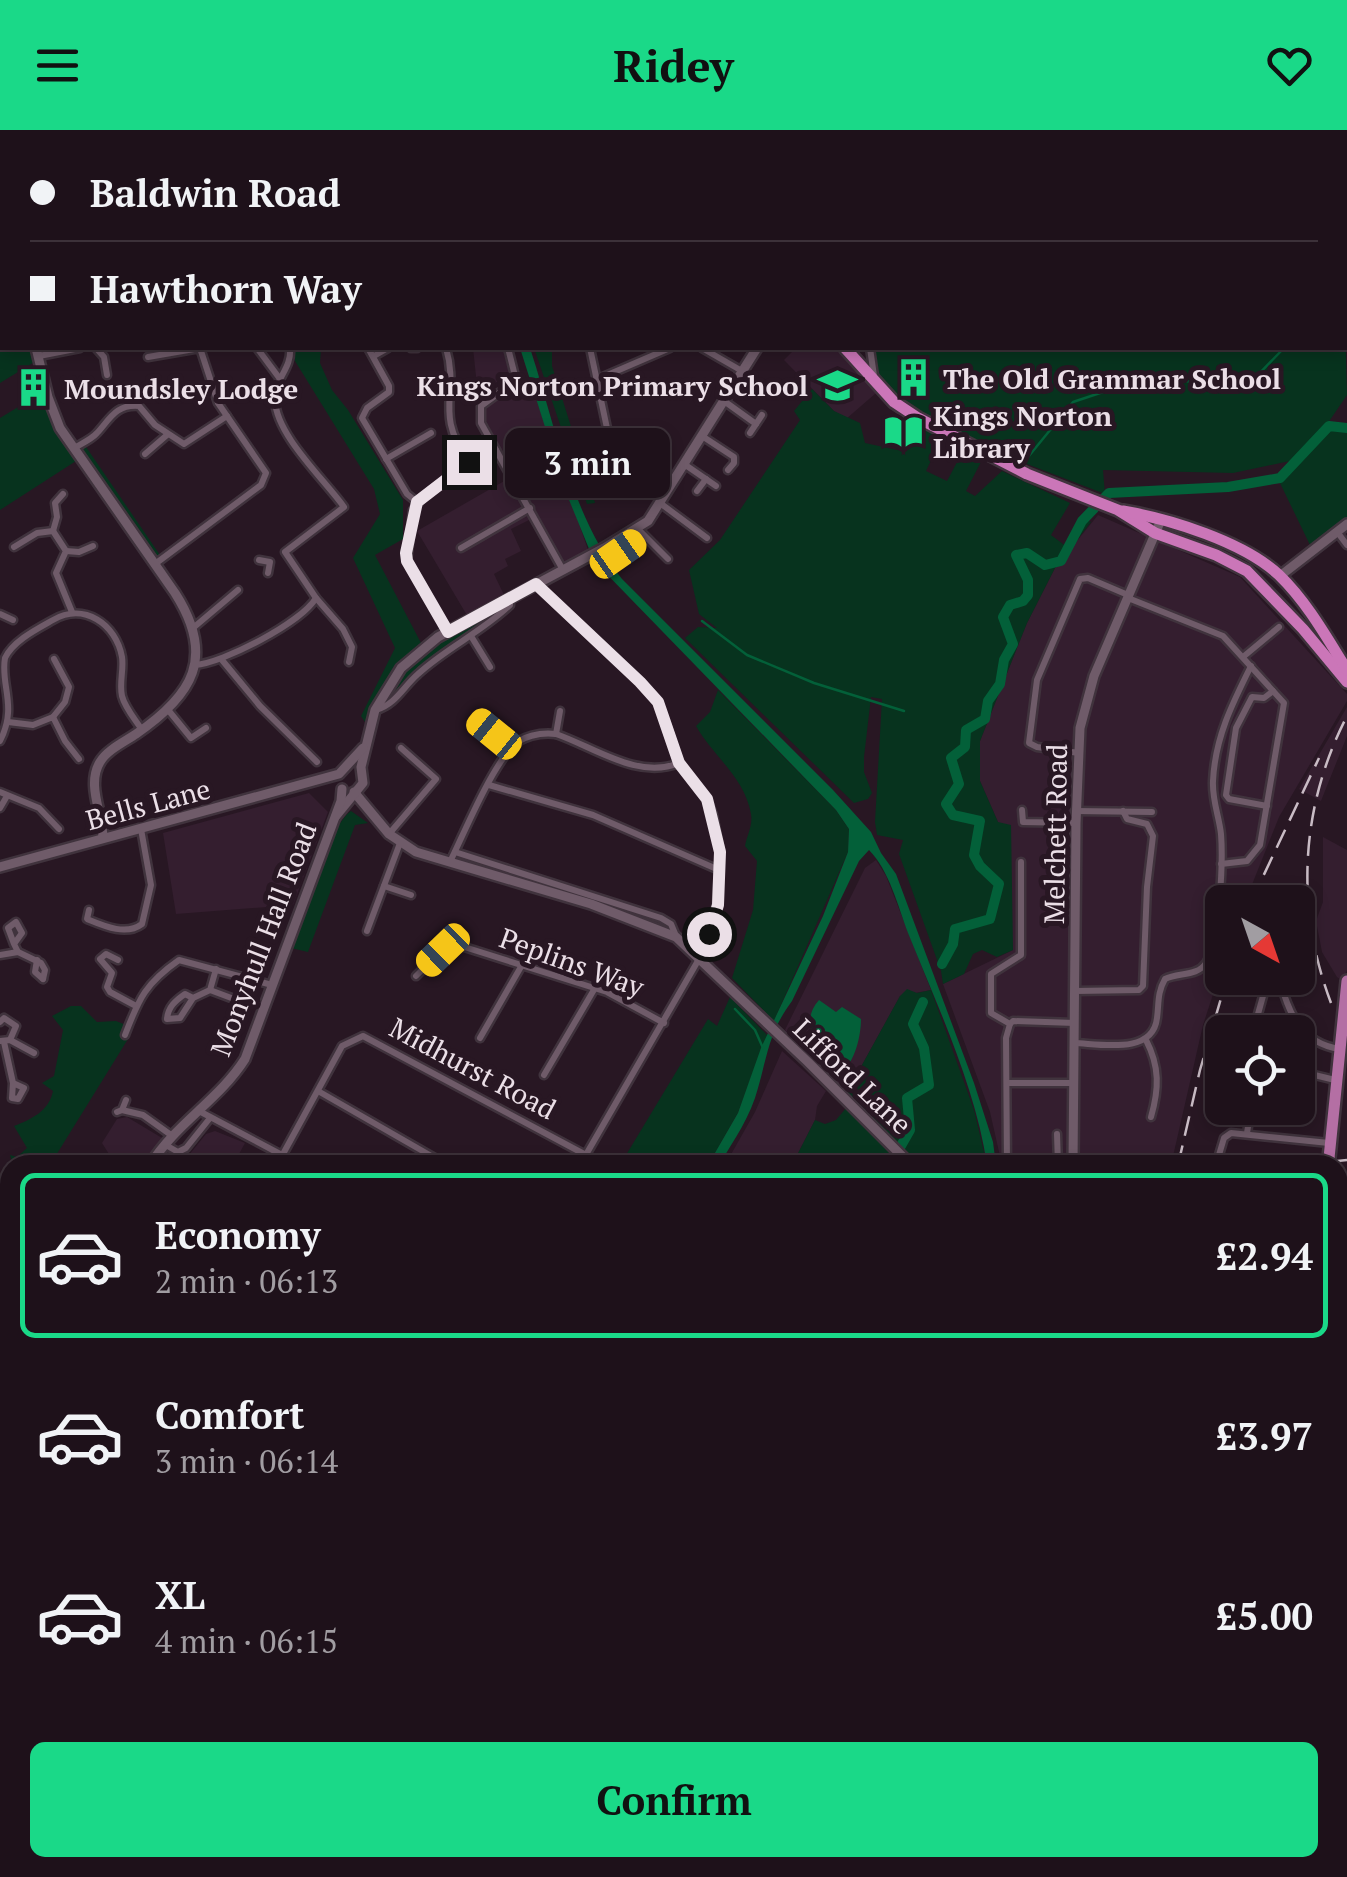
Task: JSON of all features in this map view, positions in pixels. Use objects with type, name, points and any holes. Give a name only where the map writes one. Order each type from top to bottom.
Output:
[{"type":"highway","points":[[847,350],[894,402],[918,418],[1028,474],[1158,527],[1239,566],[1267,590],[1347,682]]},
{"type":"highway","points":[[1158,527],[1239,548],[1280,576],[1347,670]]},
{"type":"highway","points":[[1267,590],[1280,576]]},
{"type":"main road","points":[[1329,1155],[1347,981]]},
{"type":"street","points":[[98,350],[104,357],[108,375]]},
{"type":"street","points":[[148,357],[188,350]]},
{"type":"street","points":[[154,564],[264,479],[263,465],[218,403],[201,350]]},
{"type":"street","points":[[259,350],[280,379]]},
{"type":"street","points":[[259,560],[270,562],[344,507],[284,429],[275,400],[280,379],[288,369],[290,350]]},
{"type":"street","points":[[370,350],[389,386],[388,392],[367,408],[362,418],[407,494],[417,502]]},
{"type":"street","points":[[374,356],[384,350]]},
{"type":"street","points":[[446,350],[448,423],[453,439],[469,462]]},
{"type":"street","points":[[508,350],[515,376],[507,387],[488,399],[480,414],[481,423],[563,570]]},
{"type":"street","points":[[591,350],[608,433]]},
{"type":"street","points":[[598,379],[665,350]]},
{"type":"street","points":[[705,350],[742,371]]},
{"type":"street","points":[[618,554],[652,517],[757,350]]},
{"type":"street","points":[[870,350],[874,382]]},
{"type":"street","points":[[37,352],[52,411],[73,449],[194,628],[195,665],[186,690],[169,711],[111,750],[96,772],[96,802],[103,838]]},
{"type":"street","points":[[723,400],[756,424]]},
{"type":"street","points":[[73,449],[96,433],[104,419],[130,405],[144,410],[167,435],[184,444],[226,416]]},
{"type":"street","points":[[750,432],[762,415]]},
{"type":"street","points":[[386,459],[431,433]]},
{"type":"street","points":[[145,454],[167,435]]},
{"type":"street","points":[[700,435],[734,456],[728,470]]},
{"type":"street","points":[[448,632],[407,561],[412,517],[417,502],[469,462],[496,450]]},
{"type":"street","points":[[683,464],[716,486]]},
{"type":"street","points":[[697,491],[706,478]]},
{"type":"street","points":[[58,495],[53,531],[66,551]]},
{"type":"street","points":[[660,503],[707,538]]},
{"type":"street","points":[[462,548],[530,508]]},
{"type":"street","points":[[1280,576],[1347,524]]},
{"type":"street","name":"Melchett Road","points":[[1073,1155],[1079,752],[1087,694],[1158,527]]},
{"type":"street","points":[[16,543],[37,533],[53,531]]},
{"type":"street","points":[[372,814],[360,772],[364,747],[375,710],[390,682],[409,660],[448,632],[640,532]]},
{"type":"street","points":[[640,532],[668,559]]},
{"type":"street","points":[[1338,533],[1347,544]]},
{"type":"street","points":[[66,551],[88,546]]},
{"type":"street","points":[[66,551],[56,573],[72,612]]},
{"type":"street","points":[[286,552],[316,598],[343,629],[352,647],[349,662]]},
{"type":"street","points":[[268,573],[270,562]]},
{"type":"street","points":[[1079,752],[1029,743],[1038,675],[1080,579],[1088,578],[1221,634],[1284,703],[1260,845],[1252,858],[1220,864]]},
{"type":"street","points":[[536,584],[658,702],[679,763],[707,799],[720,852],[718,905],[700,959],[586,1154]]},
{"type":"street","points":[[194,628],[238,590]]},
{"type":"street","points":[[195,665],[222,660],[279,630],[316,598]]},
{"type":"street","points":[[375,710],[389,706],[419,673],[472,636],[506,608],[510,599]]},
{"type":"street","points":[[0,741],[8,722],[1,670],[4,661],[14,647],[48,622],[72,612],[93,615],[114,638],[122,658],[123,699],[142,730]]},
{"type":"street","points":[[1243,657],[1279,627]]},
{"type":"street","points":[[472,636],[490,667]]},
{"type":"street","points":[[222,660],[260,706],[317,762]]},
{"type":"street","points":[[8,722],[33,725],[52,717],[68,695],[66,676],[55,664]]},
{"type":"street","points":[[1074,1044],[1135,1044],[1146,1040],[1154,1030],[1158,995],[1165,980],[1199,970],[1210,958],[1218,905],[1221,838],[1213,778],[1223,723],[1251,666]]},
{"type":"street","points":[[1267,806],[1229,799],[1226,795],[1236,728],[1252,696],[1264,698],[1273,691]]},
{"type":"street","points":[[169,711],[188,741],[206,728]]},
{"type":"street","points":[[556,734],[560,711]]},
{"type":"street","points":[[52,717],[78,754]]},
{"type":"street","points":[[477,720],[511,748]]},
{"type":"street","points":[[343,771],[347,790],[400,844],[452,857],[511,748],[534,735],[556,734],[647,769],[679,763]]},
{"type":"street","points":[[343,771],[364,747]]},
{"type":"street","points":[[389,834],[434,783],[434,774],[415,753],[401,748]]},
{"type":"street","points":[[343,771],[360,772]]},
{"type":"street","name":"Bells Lane","points":[[0,867],[343,771]]},
{"type":"street","points":[[347,790],[363,783]]},
{"type":"street","name":"Bells Lane","points":[[307,784],[347,790]]},
{"type":"street","points":[[489,785],[593,815],[719,870]]},
{"type":"street","name":"Monyhull Hall Road","points":[[336,816],[347,790]]},
{"type":"street","name":"Monyhull Hall Road","points":[[157,1155],[171,1135],[234,1076],[245,1059],[347,790]]},
{"type":"street","points":[[0,808],[3,794],[40,808],[54,827]]},
{"type":"street","points":[[343,807],[356,806],[372,814]]},
{"type":"street","points":[[1022,810],[1023,822],[1076,822]]},
{"type":"street","points":[[1076,811],[1152,812]]},
{"type":"street","points":[[1075,991],[1139,990],[1143,986],[1153,836],[1147,824],[1127,819],[1123,811]]},
{"type":"street","points":[[90,910],[87,919],[124,930],[132,931],[142,924],[151,885],[140,829]]},
{"type":"street","points":[[367,932],[400,844]]},
{"type":"street","name":"Lifford Lane","points":[[452,857],[676,937],[901,1155]]},
{"type":"street","points":[[1021,862],[1022,954],[992,974],[991,1014],[1010,1024],[1075,1023]]},
{"type":"street","points":[[384,886],[410,895]]},
{"type":"street","name":"Peplins Way","points":[[416,976],[443,950],[458,945],[595,988],[664,1023]]},
{"type":"street","points":[[0,955],[16,948],[37,960]]},
{"type":"street","points":[[118,960],[104,954],[100,959],[112,974],[108,987],[110,992],[136,1006]]},
{"type":"street","points":[[125,1035],[151,980],[178,960],[274,986]]},
{"type":"street","points":[[480,1038],[522,964]]},
{"type":"street","points":[[210,990],[216,969]]},
{"type":"street","points":[[544,1075],[595,988]]},
{"type":"street","points":[[193,998],[210,990],[234,998]]},
{"type":"street","points":[[1284,995],[1297,1025],[1316,1041],[1340,1049]]},
{"type":"street","points":[[0,1022],[4,1018],[16,1026],[5,1041],[13,1083]]},
{"type":"street","points":[[1007,1155],[1006,1038],[1010,1024]]},
{"type":"street","name":"Midhurst Road","points":[[282,1154],[342,1046],[355,1037],[370,1037],[586,1154]]},
{"type":"street","points":[[1146,1040],[1158,1071],[1158,1093],[1151,1117]]},
{"type":"street","points":[[5,1041],[34,1053]]},
{"type":"street","points":[[1315,1075],[1336,1080]]},
{"type":"street","points":[[1008,1082],[1074,1083]]},
{"type":"street","points":[[318,1092],[429,1155]]},
{"type":"street","points":[[126,1100],[120,1111],[143,1115],[171,1135]]},
{"type":"street","points":[[197,1110],[282,1154]]},
{"type":"street","points":[[164,1144],[178,1152],[186,1148],[210,1118]]},
{"type":"street","points":[[1247,1133],[1248,1125]]},
{"type":"street","points":[[1219,1155],[1225,1135],[1247,1133],[1330,1143]]},
{"type":"street","points":[[1058,1134],[1058,1155]]},
{"type":"shaded area","points":[[0,350],[33,350],[36,361],[0,383]]},
{"type":"shaded area","points":[[293,350],[321,350],[320,363],[332,390],[403,500],[403,539],[375,555],[421,643],[385,681],[365,722],[361,716],[395,648],[353,558],[380,514],[374,489],[295,361]]},
{"type":"shaded area","points":[[473,350],[504,350],[511,372],[478,395]]},
{"type":"shaded area","points":[[521,350],[531,350],[577,498],[604,554],[622,579],[833,790],[871,832],[896,874],[974,1083],[995,1155],[985,1155],[954,1047],[892,889],[869,850],[859,861],[778,1023],[747,1118],[725,1155],[714,1155],[738,1113],[761,1048],[823,916],[848,852],[849,829],[836,810],[594,561],[565,490]]},
{"type":"shaded area","points":[[535,350],[552,350],[552,366],[595,503],[587,504]]},
{"type":"shaded area","name":"Kings Norton Primary School","points":[[794,350],[840,350],[876,393],[846,419],[784,360]]},
{"type":"shaded area","points":[[873,350],[1346,350],[1347,395],[1330,420],[1290,461],[1233,473],[1103,470],[1105,494],[1027,464],[920,414],[876,382]]},
{"type":"shaded area","points":[[530,380],[588,550],[565,564],[486,421],[485,408]]},
{"type":"shaded area","points":[[812,389],[834,411],[860,423],[865,443],[902,451],[919,424],[942,437],[926,471],[947,481],[964,449],[982,460],[966,491],[975,496],[1002,471],[1070,503],[1051,535],[1067,547],[1081,518],[1091,522],[1055,568],[1027,623],[980,741],[980,781],[998,822],[1011,825],[1013,950],[997,957],[982,950],[973,954],[964,974],[943,984],[899,854],[903,840],[877,835],[882,699],[871,697],[864,757],[864,772],[872,793],[868,799],[854,803],[685,638],[698,627],[717,628],[699,614],[689,570],[720,540],[800,420],[794,411]]},
{"type":"shaded area","points":[[43,392],[49,413],[76,461],[0,510],[0,418]]},
{"type":"shaded area","points":[[1332,429],[1347,431],[1347,519],[1337,531],[1311,547],[1279,481]]},
{"type":"shaded area","points":[[84,444],[160,555],[151,555],[77,449]]},
{"type":"shaded area","points":[[506,480],[531,519],[511,529],[521,551],[505,559],[508,566],[494,574],[505,597],[468,617],[417,531]]},
{"type":"shaded area","points":[[1098,515],[1240,577],[1347,694],[1347,701],[1279,817],[1252,885],[1205,885],[1205,995],[1213,995],[1173,1155],[1000,1155],[990,1112],[943,984],[1013,950],[998,822],[980,781],[980,741],[1027,623],[1055,568]]},
{"type":"shaded area","points":[[482,616],[485,623],[416,672],[381,705],[412,663]]},
{"type":"shaded area","points":[[718,690],[836,810],[849,829],[848,852],[774,1021],[732,978],[753,910],[757,861],[745,846],[751,826],[748,801],[696,726],[710,712]]},
{"type":"shaded area","points":[[1347,707],[1347,736],[1321,801],[1299,789]]},
{"type":"shaded area","points":[[309,793],[328,812],[293,905],[176,914],[163,833]]},
{"type":"shaded area","points":[[351,811],[368,823],[355,825],[308,952],[291,948],[325,853]]},
{"type":"shaded area","points":[[1323,837],[1347,850],[1347,970],[1343,981],[1322,952],[1316,921],[1323,902]]},
{"type":"shaded area","points":[[876,860],[931,990],[900,996],[844,1092],[785,1030],[865,868]]},
{"type":"shaded area","points":[[907,989],[917,993],[931,990],[974,1110],[985,1155],[797,1155],[815,1120],[825,1124],[836,1120],[852,1101],[844,1092]]},
{"type":"shaded area","points":[[730,997],[767,1035],[738,1113],[714,1155],[626,1155],[708,1019],[717,1026]]},
{"type":"shaded area","points":[[819,1000],[836,1012],[842,1007],[861,1019],[856,1048],[841,1073],[831,1057],[822,1057],[813,1035],[811,1014]]},
{"type":"shaded area","points":[[71,1006],[81,1006],[97,1022],[126,1025],[123,1035],[128,1039],[56,1155],[19,1155],[27,1148],[14,1126],[44,1109],[53,1091],[42,1083],[54,1076],[63,1030],[52,1016]]},
{"type":"shaded area","points":[[782,1051],[826,1091],[797,1155],[731,1155]]},
{"type":"shaded area","points":[[127,1117],[162,1138],[153,1155],[109,1154],[102,1143],[117,1119]]},
{"type":"shaded area","points":[[215,1131],[245,1143],[238,1155],[189,1155],[206,1134]]},
{"type":"waterway","points":[[1024,462],[1073,402],[1151,380],[1174,378],[1215,388],[1251,382],[1282,350]]},
{"type":"waterway","points":[[942,964],[953,944],[955,929],[990,919],[999,884],[974,855],[980,821],[953,815],[946,804],[959,784],[951,758],[965,747],[966,730],[985,719],[988,701],[1000,684],[1004,660],[1013,644],[1003,617],[1010,605],[1028,595],[1028,580],[1016,555],[1027,553],[1045,565],[1061,561],[1082,521],[1109,493],[1228,487],[1280,478],[1329,426],[1347,428]]},
{"type":"waterway","points":[[702,621],[747,655],[814,683],[904,711]]},
{"type":"waterway","points":[[896,1155],[910,1130],[907,1098],[929,1085],[924,1048],[913,1024],[923,1002]]},
{"type":"waterway","points":[[735,1009],[755,1030],[763,1048]]},
{"type":"railway","points":[[1331,1003],[1312,931],[1308,858],[1320,786],[1347,716]]},
{"type":"railway","points":[[1259,885],[1319,758]]},
{"type":"railway","points":[[1180,1155],[1222,995]]},
{"type":"place","name":"The Old Grammar School","points":[[913,378]]},
{"type":"place","name":"Kings Norton Primary School","points":[[838,385]]},
{"type":"place","name":"Moundsley Lodge","points":[[34,388]]},
{"type":"place","name":"Kings Norton Library","points":[[903,431]]},
{"type":"route","points":[[469,462],[417,502],[407,561],[448,632],[536,584],[658,702],[679,763],[707,799],[718,833],[718,905],[709,934]]}]
